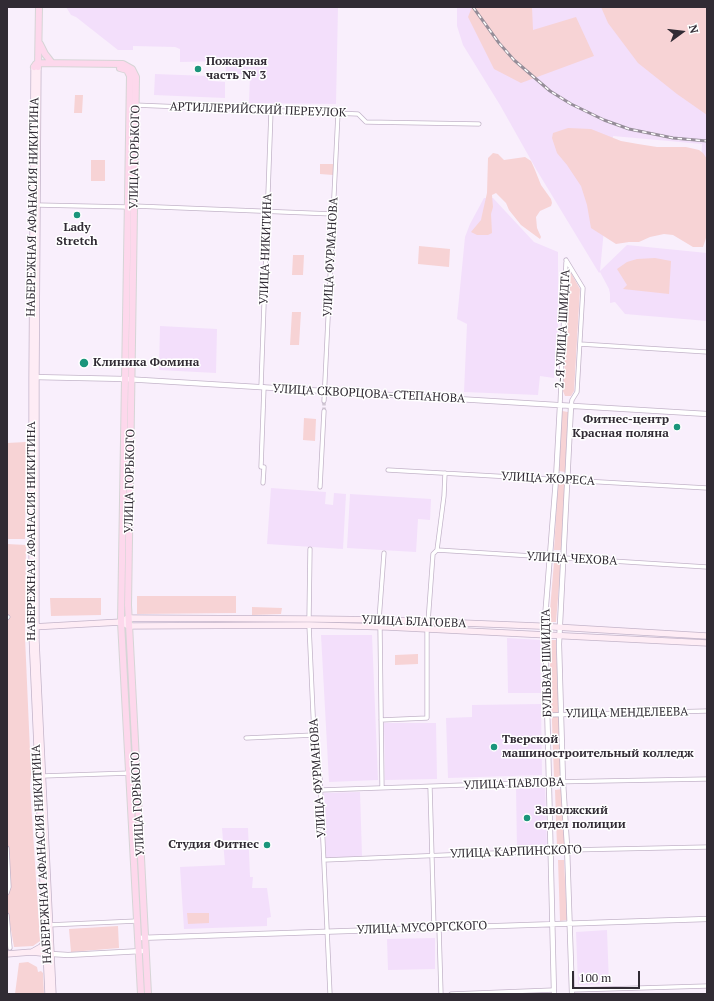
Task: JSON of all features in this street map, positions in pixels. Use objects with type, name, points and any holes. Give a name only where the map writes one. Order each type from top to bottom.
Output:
[{"type":"main road","points":[[35,7],[37,66]]},
{"type":"main road","points":[[37,66],[39,7]]},
{"type":"main road","points":[[39,38],[44,52],[52,63]]},
{"type":"main road","name":"УЛИЦА ГОРЬКОГО","points":[[37,66],[52,63],[127,65],[136,75],[133,105],[128,379],[121,622],[133,772],[142,951],[148,994]]},
{"type":"main road","name":"УЛИЦА ГОРЬКОГО","points":[[37,66],[123,68],[128,71],[130,76],[133,105]]},
{"type":"main road","name":"НАБЕРЕЖНАЯ АФАНАСИЯ НИКИТИНА","points":[[34,377],[37,205],[37,66]]},
{"type":"main road","name":"НАБЕРЕЖНАЯ АФАНАСИЯ НИКИТИНА","points":[[37,66],[34,377],[34,626],[37,759],[49,927]]},
{"type":"main road","name":"УЛИЦА ГОРЬКОГО","points":[[128,379],[128,626],[137,921],[141,937]]},
{"type":"main road","points":[[34,626],[121,622],[128,618]]},
{"type":"main road","name":"УЛИЦА БЛАГОЕВА","points":[[128,618],[379,620],[707,636]]},
{"type":"main road","points":[[306,625],[312,619]]},
{"type":"main road","points":[[121,622],[128,626]]},
{"type":"main road","name":"УЛИЦА БЛАГОЕВА","points":[[128,626],[306,625],[380,627],[707,643]]},
{"type":"main road","name":"НАБЕРЕЖНАЯ АФАНАСИЯ НИКИТИНА","points":[[34,626],[49,927],[49,954],[53,994]]},
{"type":"main road","points":[[32,952],[40,948],[46,941],[49,927]]},
{"type":"main road","name":"НАБЕРЕЖНАЯ АФАНАСИЯ НИКИТИНА","points":[[46,941],[49,954],[48,994]]},
{"type":"main road","name":"УЛИЦА ГОРЬКОГО","points":[[141,994],[142,951]]},
{"type":"main road","points":[[32,952],[43,957],[48,963]]},
{"type":"main road","points":[[7,954],[32,952],[49,954]]},
{"type":"street","name":"АРТИЛЛЕРИЙСКИЙ ПЕРЕУЛОК","points":[[133,105],[358,114],[366,122],[479,124]]},
{"type":"street","name":"УЛИЦА НИКИТИНА","points":[[263,483],[264,467],[261,467],[271,110]]},
{"type":"street","name":"УЛИЦА ФУРМАНОВА","points":[[324,401],[338,113]]},
{"type":"street","points":[[37,205],[131,206],[333,214]]},
{"type":"street","name":"2-Я УЛИЦА ШМИДТА","points":[[560,405],[566,260],[583,288],[577,392],[572,400],[571,406]]},
{"type":"street","points":[[580,344],[707,352]]},
{"type":"street","name":"УЛИЦА СКВОРЦОВА-СТЕПАНОВА","points":[[34,377],[128,379],[707,414]]},
{"type":"street","name":"БУЛЬВАР ШМИДТА","points":[[554,992],[545,627],[560,405]]},
{"type":"street","name":"БУЛЬВАР ШМИДТА","points":[[571,406],[559,635],[563,782],[568,850],[572,992]]},
{"type":"street","points":[[320,487],[324,411]]},
{"type":"street","name":"УЛИЦА ЖОРЕСА","points":[[388,470],[707,488]]},
{"type":"street","points":[[428,622],[434,554],[437,550],[446,473]]},
{"type":"street","points":[[310,548],[312,619]]},
{"type":"street","name":"УЛИЦА ЧЕХОВА","points":[[437,550],[707,567]]},
{"type":"street","points":[[379,620],[384,553]]},
{"type":"street","name":"УЛИЦА ФУРМАНОВА","points":[[306,625],[314,735],[321,790],[330,994]]},
{"type":"street","points":[[380,627],[382,788]]},
{"type":"street","points":[[381,720],[427,718],[427,629]]},
{"type":"street","name":"УЛИЦА МЕНДЕЛЕЕВА","points":[[548,715],[707,711]]},
{"type":"street","points":[[246,738],[314,735]]},
{"type":"street","points":[[42,776],[133,772]]},
{"type":"street","name":"УЛИЦА ПАВЛОВА","points":[[321,790],[549,782],[707,779]]},
{"type":"street","points":[[430,787],[432,855],[441,994]]},
{"type":"street","name":"УЛИЦА КАРПИНСКОГО","points":[[324,860],[568,850],[707,847]]},
{"type":"street","points":[[7,848],[9,887],[7,893]]},
{"type":"street","points":[[7,915],[10,948]]},
{"type":"street","name":"УЛИЦА МУСОРГСКОГО","points":[[141,937],[707,920]]},
{"type":"street","points":[[49,927],[60,924],[137,921]]},
{"type":"street","points":[[49,954],[142,951]]},
{"type":"street","points":[[572,992],[707,986]]},
{"type":"street","points":[[451,994],[554,992]]},
{"type":"shaded area","points":[[66,7],[338,7],[336,104],[249,103],[250,74],[226,74],[225,61],[180,62],[180,49],[175,47],[133,46],[133,50],[118,50],[76,17],[71,15]]},
{"type":"shaded area","points":[[457,7],[707,7],[707,165],[701,165],[702,144],[613,136],[600,271],[627,245],[707,253],[707,321],[625,314],[615,302],[610,303],[609,289],[600,272],[599,273],[536,169],[500,105],[463,45],[457,26]]},
{"type":"shaded area","points":[[472,7],[532,7],[533,30],[576,17],[594,56],[521,83],[494,69],[468,17]]},
{"type":"shaded area","points":[[601,7],[707,7],[707,115],[677,94],[638,63],[608,23]]},
{"type":"shaded area","points":[[155,74],[208,76],[212,81],[225,82],[225,98],[154,95]]},
{"type":"shaded area","points":[[75,95],[83,95],[82,113],[74,113]]},
{"type":"shaded area","points":[[568,128],[591,129],[621,141],[657,147],[686,147],[699,150],[703,153],[707,159],[707,215],[706,238],[703,247],[693,247],[673,235],[664,234],[650,237],[639,242],[616,244],[591,228],[587,205],[581,186],[557,153],[552,138],[553,133]]},
{"type":"shaded area","points":[[493,153],[498,154],[504,160],[525,157],[531,161],[541,185],[551,199],[552,203],[551,206],[540,211],[536,217],[537,228],[541,237],[540,239],[521,225],[509,210],[506,203],[496,193],[492,195],[492,233],[488,235],[477,235],[471,232],[481,220],[487,193],[488,158]]},
{"type":"shaded area","points":[[91,160],[105,160],[105,181],[91,181]]},
{"type":"shaded area","points":[[320,164],[333,164],[333,175],[320,174]]},
{"type":"shaded area","points":[[484,198],[493,198],[534,242],[558,252],[558,326],[554,378],[540,376],[538,395],[464,392],[467,324],[457,319],[465,237]]},
{"type":"shaded area","points":[[419,246],[450,249],[449,267],[418,264]]},
{"type":"shaded area","points":[[293,255],[304,255],[303,275],[292,275]]},
{"type":"shaded area","points":[[655,258],[671,261],[669,294],[623,289],[627,285],[617,269],[627,262],[637,259]]},
{"type":"shaded area","points":[[570,271],[580,289],[574,391],[571,396],[565,396],[563,391]]},
{"type":"shaded area","points":[[292,312],[301,312],[299,345],[290,345]]},
{"type":"shaded area","points":[[160,326],[217,329],[216,373],[159,370]]},
{"type":"shaded area","points":[[562,411],[568,412],[565,472],[559,471]]},
{"type":"shaded area","points":[[304,418],[316,419],[315,441],[303,440]]},
{"type":"shaded area","points":[[26,442],[25,539],[7,539],[7,443]]},
{"type":"shaded area","points":[[558,481],[565,481],[561,550],[554,550]]},
{"type":"shaded area","points":[[271,488],[326,492],[325,504],[333,505],[334,493],[346,494],[343,549],[267,544]]},
{"type":"shaded area","points":[[350,494],[431,499],[430,520],[418,519],[416,552],[347,548]]},
{"type":"shaded area","points":[[7,544],[26,545],[25,637],[31,774],[30,786],[40,941],[33,946],[14,947],[7,907]]},
{"type":"shaded area","points":[[554,562],[561,562],[556,622],[549,622]]},
{"type":"shaded area","points":[[137,596],[236,596],[236,613],[137,614]]},
{"type":"shaded area","points":[[50,598],[101,598],[101,615],[51,616]]},
{"type":"shaded area","points":[[252,607],[282,608],[281,614],[252,615]]},
{"type":"shaded area","points":[[321,635],[372,635],[378,780],[329,782]]},
{"type":"shaded area","points":[[507,638],[540,640],[541,693],[508,693]]},
{"type":"shaded area","points":[[549,640],[556,640],[561,777],[554,777]]},
{"type":"shaded area","points":[[418,654],[418,664],[395,665],[395,655]]},
{"type":"shaded area","name":"Тверской машиностроительный колледж","points":[[541,704],[542,775],[448,778],[446,718],[472,717],[472,705]]},
{"type":"shaded area","points":[[384,723],[436,723],[437,779],[385,780]]},
{"type":"shaded area","points":[[545,785],[547,849],[517,850],[516,786]]},
{"type":"shaded area","points":[[562,789],[565,847],[557,847],[555,790]]},
{"type":"shaded area","points":[[360,792],[362,856],[326,858],[324,793]]},
{"type":"shaded area","points":[[222,828],[248,828],[250,877],[253,877],[252,888],[267,888],[271,917],[267,918],[267,926],[184,929],[180,867],[225,865]]},
{"type":"shaded area","points":[[558,860],[564,860],[567,920],[560,921]]},
{"type":"shaded area","points":[[187,913],[209,913],[209,923],[188,924]]},
{"type":"shaded area","points":[[118,926],[119,948],[71,952],[69,929]]},
{"type":"shaded area","points":[[607,930],[609,984],[578,985],[576,932]]},
{"type":"shaded area","points":[[435,938],[435,969],[388,970],[387,939]]},
{"type":"shaded area","points":[[28,962],[37,967],[38,972],[41,971],[43,973],[44,994],[15,994],[19,963]]},
{"type":"tunnel","points":[[324,401],[324,411]]},
{"type":"railway","points":[[473,7],[499,43],[514,60],[550,91],[571,104],[604,120],[629,129],[673,138],[707,141]]},
{"type":"place","name":"Пожарная часть № 3","points":[[198,69]]},
{"type":"place","name":"Lady Stretch","points":[[77,215]]},
{"type":"place","name":"Клиника Фомина","points":[[84,363]]},
{"type":"place","name":"Фитнес-центр Красная поляна","points":[[677,427]]},
{"type":"place","name":"Тверской машиностроительный колледж","points":[[494,747]]},
{"type":"place","name":"Заволжский отдел полиции","points":[[527,818]]},
{"type":"place","name":"Студия Фитнес","points":[[267,845]]}]
